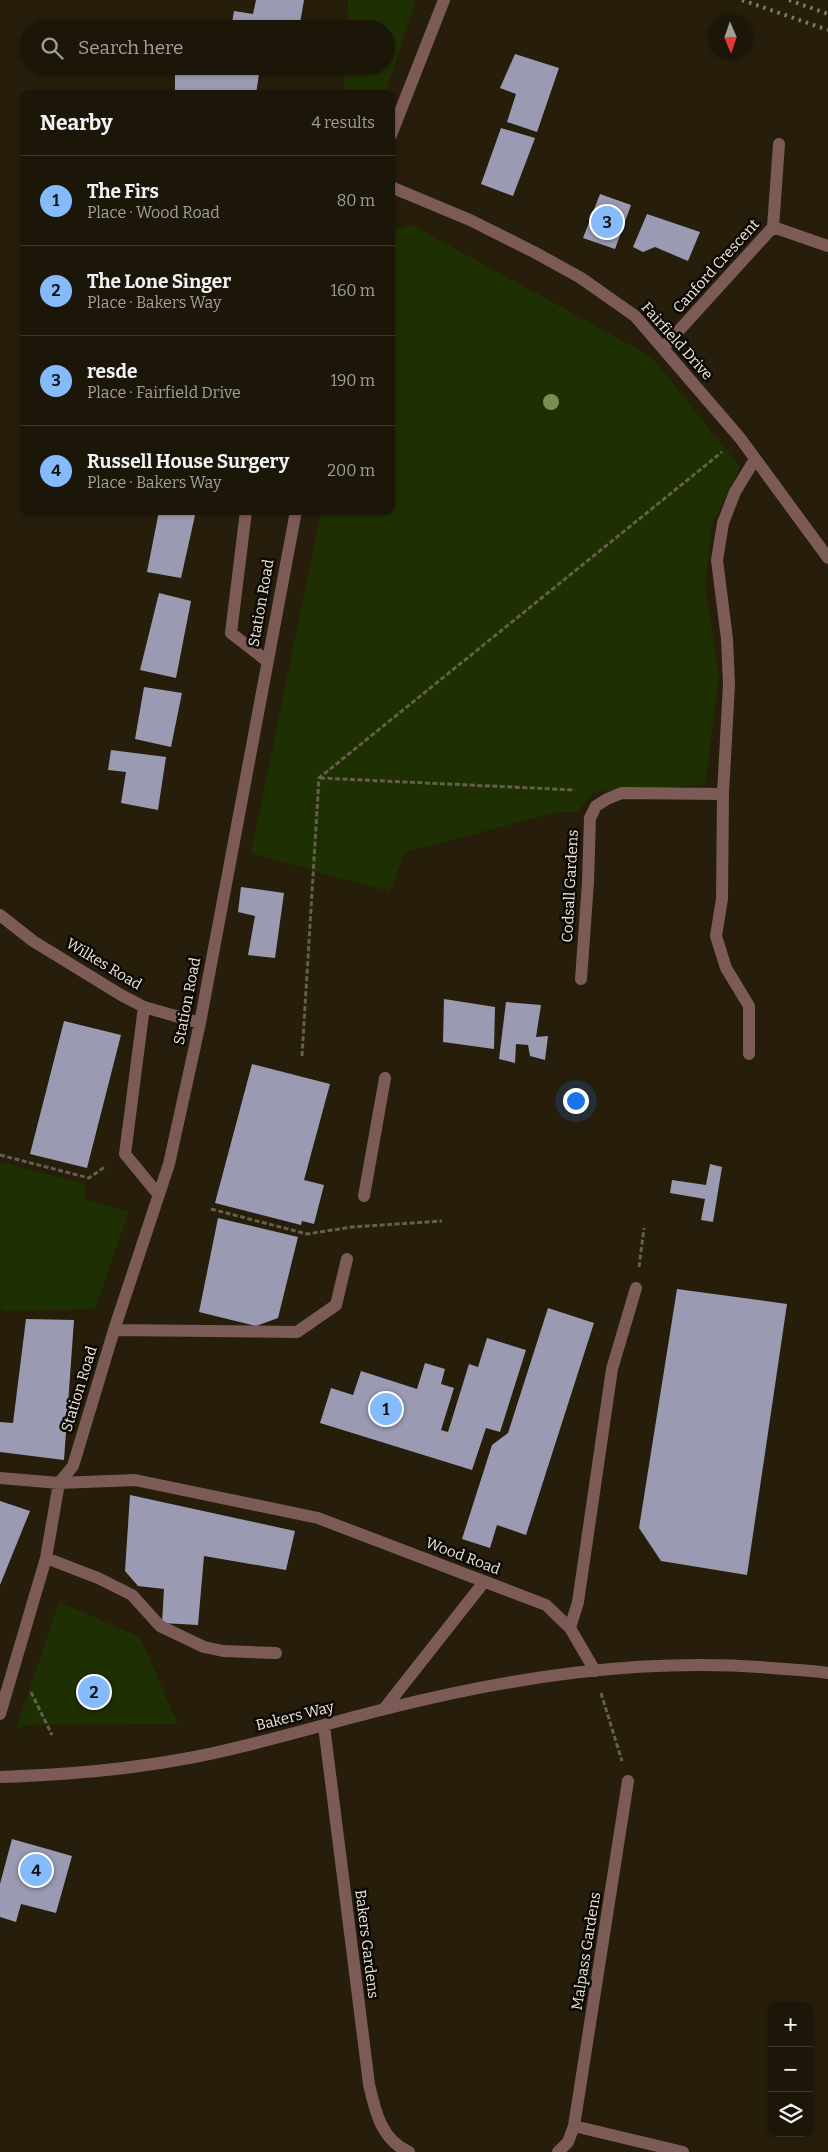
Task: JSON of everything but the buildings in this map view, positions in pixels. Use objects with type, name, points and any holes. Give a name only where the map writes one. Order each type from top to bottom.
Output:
[{"type":"street","points":[[395,125],[444,0]]},
{"type":"street","points":[[773,227],[779,144]]},
{"type":"street","name":"Fairfield Drive","points":[[395,188],[470,220],[581,278],[635,316],[740,438],[828,558]]},
{"type":"street","name":"Canford Crescent","points":[[663,348],[773,227],[828,246]]},
{"type":"street","points":[[749,1054],[749,1006],[726,968],[716,936],[722,899],[723,794],[729,684],[727,639],[717,560],[723,523],[736,492],[755,458]]},
{"type":"street","points":[[246,515],[231,633],[267,661]]},
{"type":"street","name":"Station Road","points":[[59,1483],[73,1466],[114,1330],[168,1164],[200,1023],[295,515]]},
{"type":"street","name":"Codsall Gardens","points":[[581,979],[588,882],[590,818],[596,806],[607,798],[622,793],[723,794]]},
{"type":"street","name":"Wilkes Road","points":[[0,915],[33,941],[144,1007],[200,1023]]},
{"type":"street","points":[[144,1007],[125,1154],[158,1194]]},
{"type":"street","points":[[364,1196],[385,1078]]},
{"type":"street","points":[[114,1330],[297,1332],[336,1305],[347,1259]]},
{"type":"street","points":[[570,1628],[578,1602],[612,1369],[636,1288]]},
{"type":"street","name":"Wood Road","points":[[0,1478],[59,1483],[135,1480],[318,1518],[546,1605],[570,1628],[595,1671]]},
{"type":"street","points":[[0,1714],[46,1558],[59,1483]]},
{"type":"street","points":[[46,1558],[98,1578],[132,1595],[160,1626],[204,1647],[223,1651],[276,1653]]},
{"type":"street","points":[[384,1709],[484,1582]]},
{"type":"street","points":[[595,1671],[709,1664],[828,1673]]},
{"type":"street","name":"Bakers Way","points":[[0,1777],[123,1769],[191,1758],[324,1726],[384,1709],[510,1681],[595,1671]]},
{"type":"street","name":"Bakers Gardens","points":[[324,1726],[369,2084],[376,2116],[386,2134],[402,2149],[409,2152]]},
{"type":"street","name":"Malpass Gardens","points":[[574,2126],[628,1781]]},
{"type":"street","points":[[558,2152],[568,2142],[574,2126],[683,2152]]},
{"type":"path","points":[[302,1056],[319,778],[740,438]]},
{"type":"path","points":[[319,778],[575,790]]},
{"type":"path","points":[[0,1155],[89,1178],[125,1154]]},
{"type":"path","points":[[211,1208],[307,1234],[352,1227],[442,1222]]},
{"type":"path","points":[[636,1288],[644,1228]]},
{"type":"path","points":[[16,1660],[52,1735]]},
{"type":"path","points":[[595,1671],[628,1781]]},
{"type":"green space","points":[[348,0],[416,0],[395,64],[395,20],[347,20]]},
{"type":"green space","points":[[344,75],[391,75],[386,90],[343,90]]},
{"type":"green space","points":[[412,225],[652,357],[740,467],[712,525],[705,587],[719,675],[705,785],[593,792],[578,812],[558,812],[405,852],[390,892],[251,853],[320,515],[395,515],[395,231]]},
{"type":"green space","points":[[0,1162],[85,1184],[85,1199],[129,1212],[95,1309],[7,1311],[0,1308]]},
{"type":"green space","points":[[59,1602],[140,1637],[178,1724],[25,1725],[16,1729]]},
{"type":"railway","points":[[742,0],[828,30]]},
{"type":"railway","points":[[789,0],[828,14]]},
{"type":"place","name":"resde","points":[[607,222]]},
{"type":"place","name":"The Firs","points":[[386,1409]]},
{"type":"place","name":"The Lone Singer","points":[[94,1692]]},
{"type":"place","name":"Russell House Surgery","points":[[36,1870]]}]
